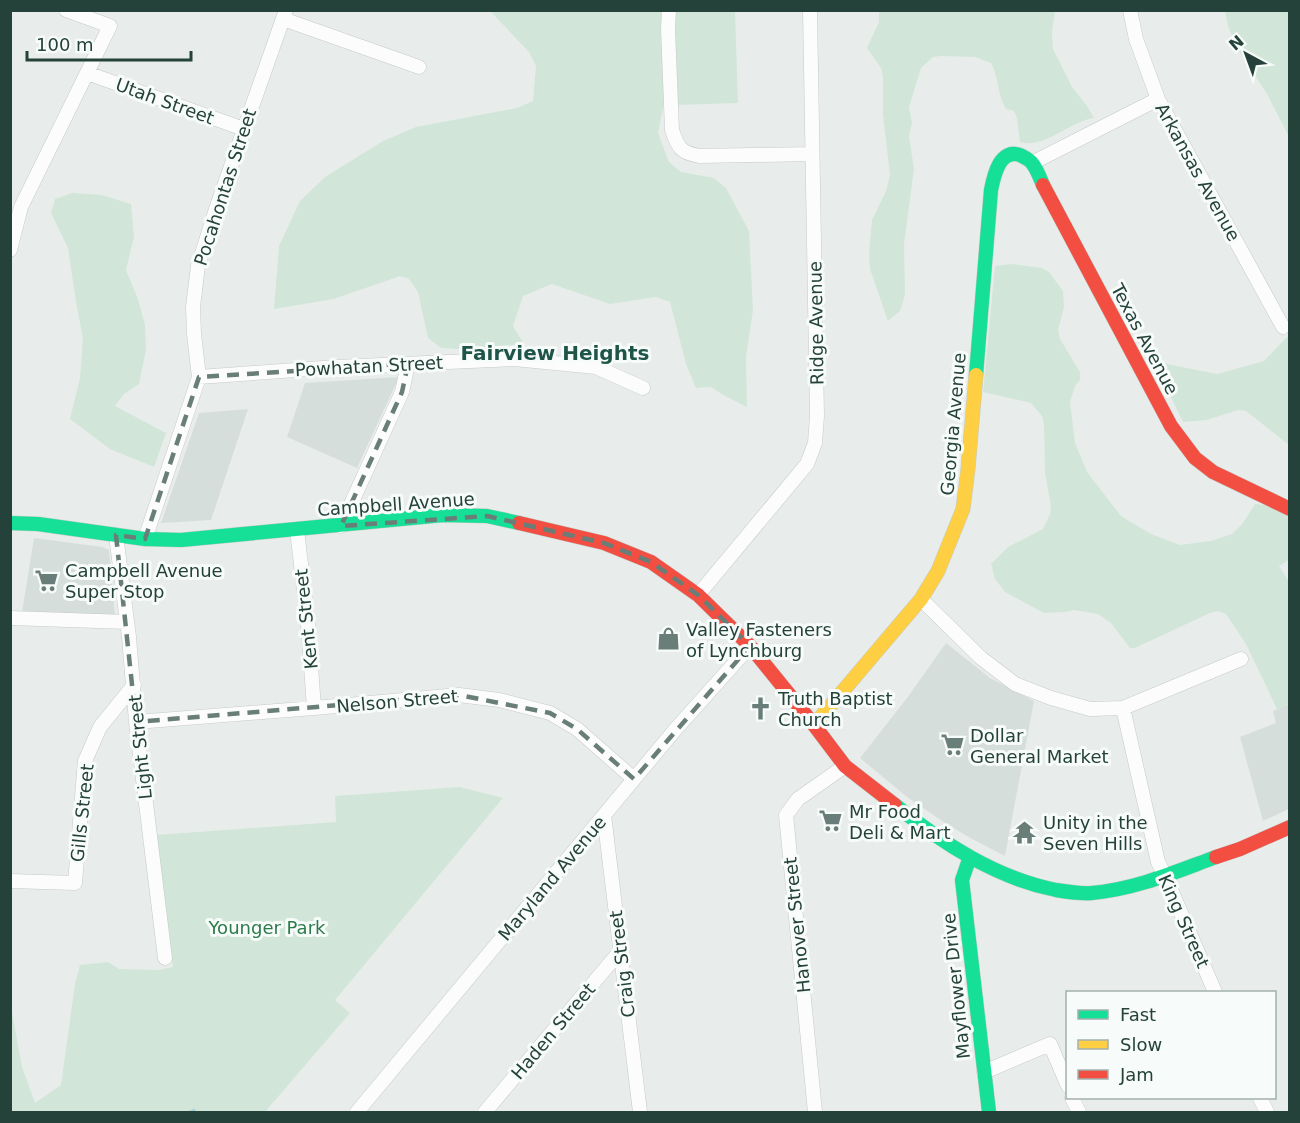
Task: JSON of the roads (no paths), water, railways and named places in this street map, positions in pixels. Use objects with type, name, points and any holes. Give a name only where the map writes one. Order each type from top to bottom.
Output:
[{"type":"main road","name":"Georgia Avenue","points":[[814,725],[921,599],[938,571],[963,509],[969,469],[991,190],[998,164],[1007,154],[1020,154],[1032,163]]},
{"type":"main road","name":"Texas Avenue","points":[[1032,163],[1171,426],[1195,458],[1213,472],[1290,509]]},
{"type":"main road","name":"Campbell Avenue","points":[[10,523],[38,524],[145,539],[181,540],[443,515],[487,516],[604,543],[651,562],[698,595],[750,646],[845,766],[912,820],[986,866],[1043,887],[1091,893],[1131,887],[1165,876],[1240,849],[1290,827]]},
{"type":"main road","name":"Mayflower Drive","points":[[970,858],[962,880],[989,1113]]},
{"type":"street","points":[[10,250],[21,207],[110,26],[66,10]]},
{"type":"street","points":[[669,10],[672,130],[677,145],[687,154],[700,156],[812,154]]},
{"type":"street","name":"Ridge Avenue","points":[[698,595],[807,464],[814,443],[818,416],[810,10]]},
{"type":"street","name":"Arkansas Avenue","points":[[1130,10],[1136,39],[1158,99],[1283,327]]},
{"type":"street","points":[[284,15],[419,67]]},
{"type":"street","name":"Pocahontas Street","points":[[145,539],[199,377],[193,307],[198,266],[284,15]]},
{"type":"street","name":"Utah Street","points":[[87,73],[244,129]]},
{"type":"street","points":[[1032,163],[1158,99]]},
{"type":"street","name":"Powhatan Street","points":[[199,377],[514,358],[596,367],[643,388]]},
{"type":"street","points":[[341,526],[402,392],[408,364]]},
{"type":"street","name":"Kent Street","points":[[297,530],[308,626],[314,708]]},
{"type":"street","name":"Light Street","points":[[116,535],[165,958]]},
{"type":"street","points":[[921,599],[981,658],[1015,684],[1051,698],[1090,709],[1123,708],[1241,659]]},
{"type":"street","points":[[10,618],[127,622]]},
{"type":"street","name":"Maryland Avenue","points":[[357,1113],[674,731],[750,646]]},
{"type":"street","name":"Gills Street","points":[[10,881],[75,883],[85,761],[100,727],[134,685]]},
{"type":"street","name":"Nelson Street","points":[[136,722],[459,695],[499,700],[550,713],[577,729],[634,780]]},
{"type":"street","name":"King Street","points":[[1123,708],[1158,862],[1214,991]]},
{"type":"street","name":"Hanover Street","points":[[815,1113],[786,815],[798,800],[845,766]]},
{"type":"street","name":"Craig Street","points":[[604,815],[640,1113]]},
{"type":"street","name":"Haden Street","points":[[484,1113],[621,950]]},
{"type":"street","points":[[984,1072],[1050,1044],[1066,1081]]},
{"type":"street","points":[[1072,1099],[1078,1113]]},
{"type":"street","points":[[1260,1099],[1267,1113]]},
{"type":"waterway","points":[[190,1112],[194,1110]]},
{"type":"place","name":"Campbell Avenue Super Stop","points":[[47,580]]},
{"type":"place","name":"Valley Fasteners of Lynchburg","points":[[668,639]]},
{"type":"place","name":"Truth Baptist Church","points":[[760,708]]},
{"type":"place","name":"Dollar General Market","points":[[952,745]]},
{"type":"place","name":"Mr Food Deli & Mart","points":[[831,821]]},
{"type":"place","name":"Unity in the Seven Hills","points":[[1025,832]]},
{"type":"district","name":"Fairview Heights","points":[[555,353]]},
{"type":"park label","name":"Younger Park","points":[[267,927]]}]
